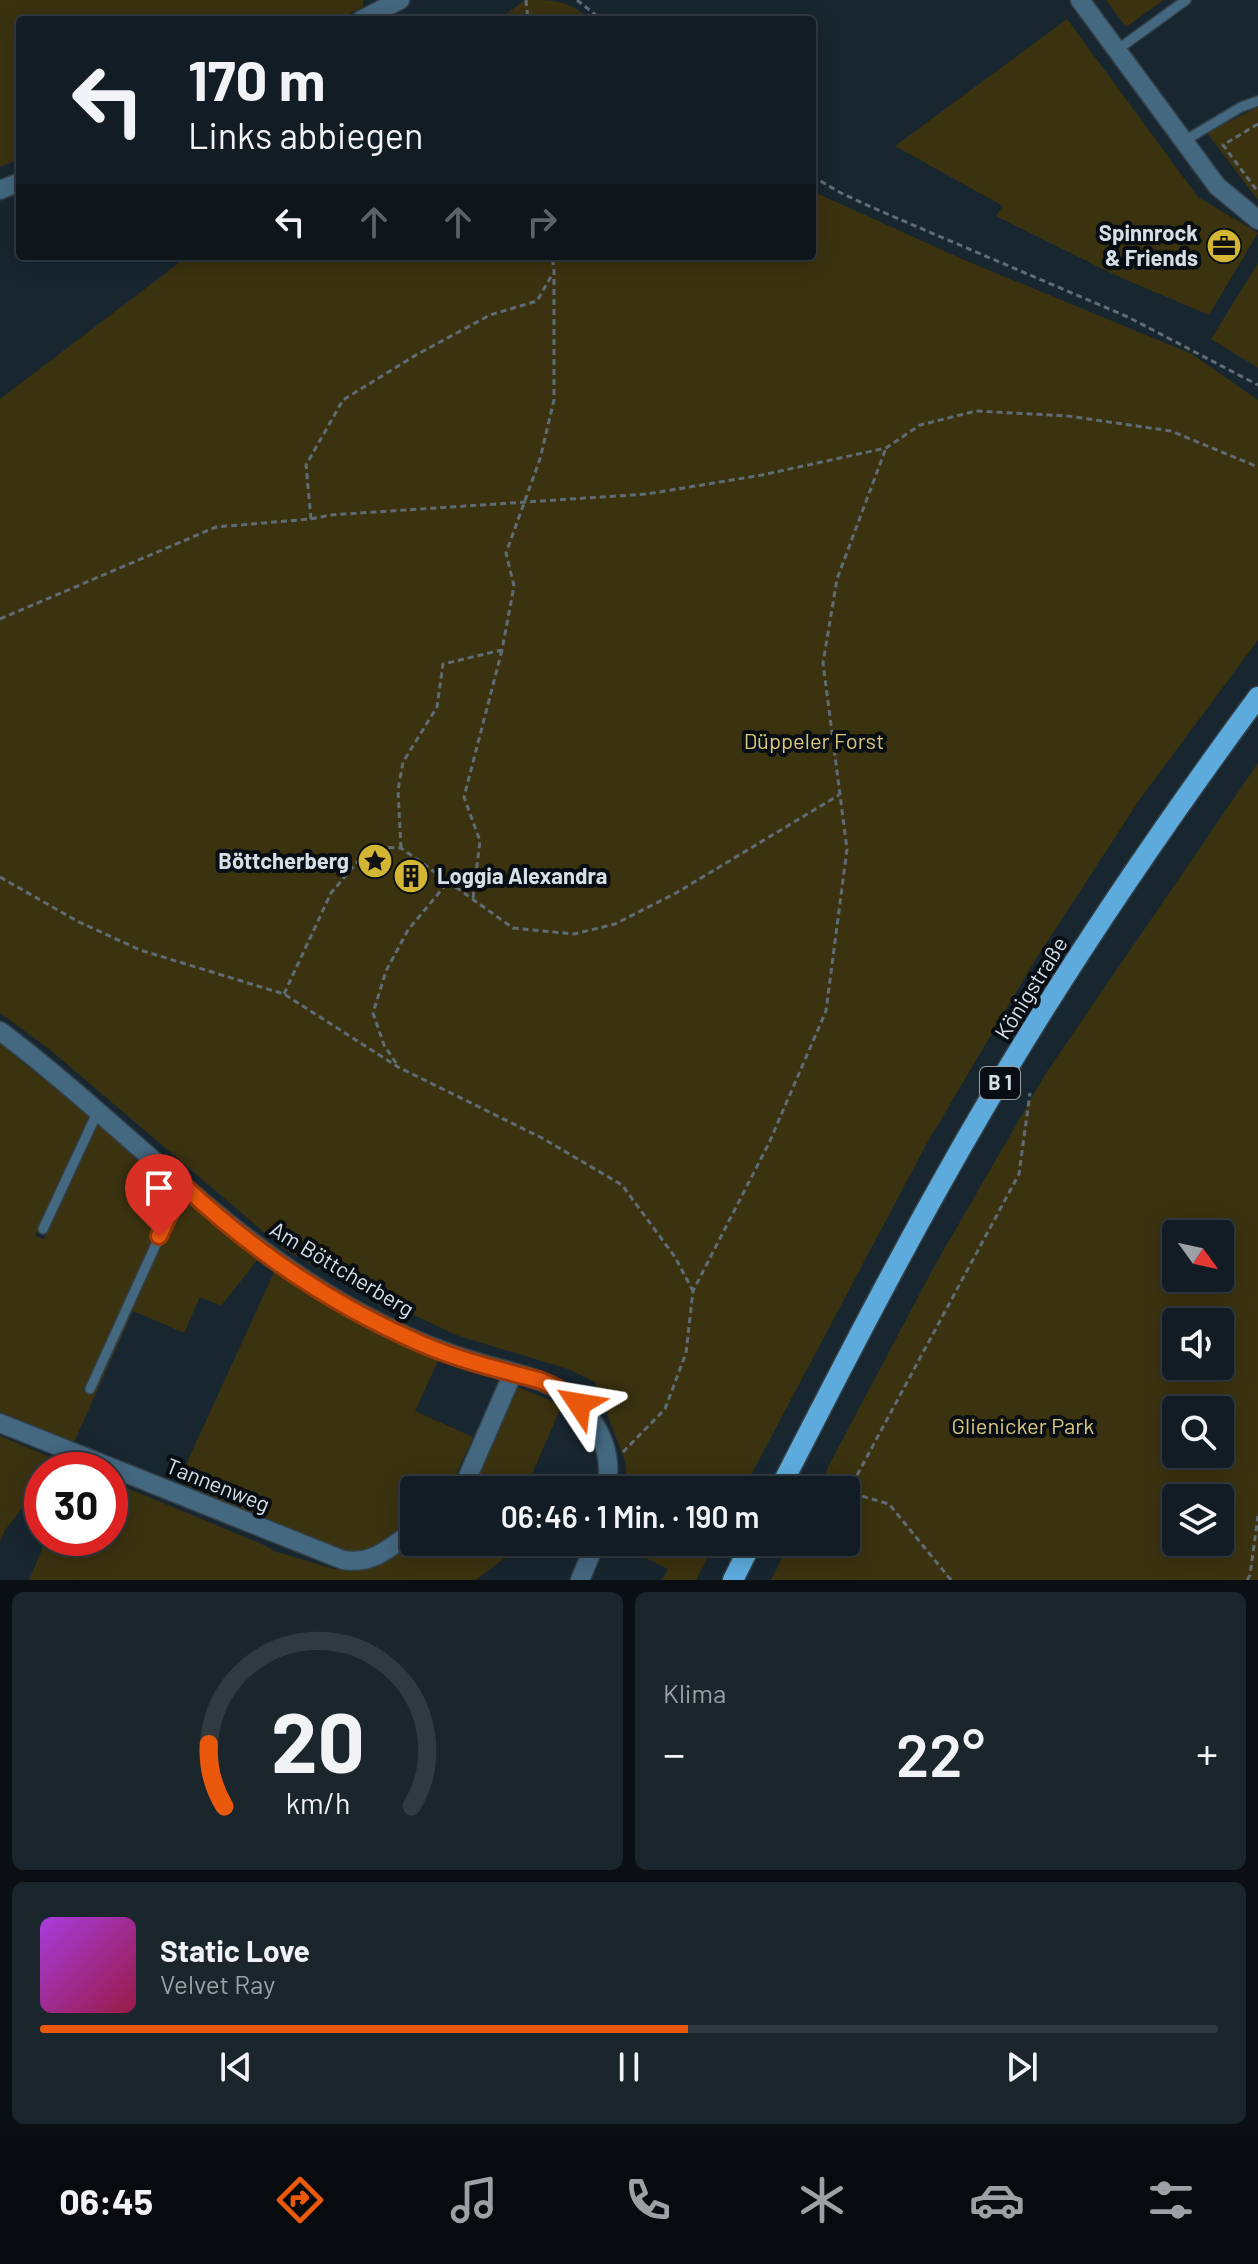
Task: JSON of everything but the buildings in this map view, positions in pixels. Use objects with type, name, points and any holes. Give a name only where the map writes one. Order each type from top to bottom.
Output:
[{"type":"main road","name":"Königstraße","points":[[786,1476],[867,1319],[962,1146],[1040,1016],[1207,766],[1258,697]]},
{"type":"main road","points":[[733,1580],[745,1556]]},
{"type":"street","points":[[369,16],[400,0]]},
{"type":"street","points":[[1080,0],[1217,186],[1258,220]]},
{"type":"street","name":"Am Böttcherberg","points":[[0,1031],[41,1062],[278,1264],[424,1345],[555,1387],[579,1404],[602,1434],[608,1476]]},
{"type":"street","points":[[468,1476],[513,1373]]},
{"type":"street","name":"Tannenweg","points":[[0,1423],[343,1560],[357,1562],[374,1558],[400,1540]]},
{"type":"street","points":[[580,1580],[590,1556]]},
{"type":"lane","points":[[1117,50],[1186,0]]},
{"type":"lane","points":[[1184,141],[1241,107],[1258,101]]},
{"type":"lane","points":[[43,1229],[98,1111]]},
{"type":"lane","points":[[90,1389],[183,1185]]},
{"type":"path","points":[[577,0],[597,16]]},
{"type":"path","points":[[1258,124],[1223,145],[1258,192]]},
{"type":"path","points":[[816,178],[866,204],[1128,317],[1258,385]]},
{"type":"path","points":[[472,899],[480,841],[464,797],[502,650],[514,586],[506,553],[540,459],[554,400],[553,260]]},
{"type":"path","points":[[311,519],[306,465],[343,400],[416,355],[490,315],[537,301],[554,270]]},
{"type":"path","points":[[0,619],[216,527],[525,500],[647,494],[762,475],[886,448],[920,425],[976,411],[1068,416],[1171,431],[1258,467]]},
{"type":"path","points":[[609,1467],[665,1409],[686,1353],[693,1291],[769,1143],[826,1011],[847,849],[823,663],[837,579],[886,448]]},
{"type":"path","points":[[401,848],[398,790],[403,762],[437,707],[443,664],[502,650]]},
{"type":"path","points":[[284,994],[331,893],[370,847],[401,848],[513,928],[574,934],[615,924],[676,893],[839,795]]},
{"type":"path","points":[[0,877],[77,921],[140,950],[284,994],[398,1067],[542,1138],[622,1185],[675,1257],[693,1291]]},
{"type":"path","points":[[398,1067],[384,1045],[373,1013],[386,971],[408,930],[448,882]]},
{"type":"path","points":[[951,1580],[889,1504],[848,1492],[1019,1174],[1030,1093]]},
{"type":"path","points":[[1247,1580],[1258,1516]]},
{"type":"green space","points":[[0,0],[363,0],[363,7],[344,16],[16,16],[16,161],[0,167]]},
{"type":"green space","points":[[525,0],[545,0],[561,2],[586,16],[503,16]]},
{"type":"green space","points":[[1106,0],[1164,0],[1126,27]]},
{"type":"green space","points":[[1067,19],[1198,197],[1258,233],[1209,315],[1117,276],[996,216],[1003,206],[895,146]]},
{"type":"green space","points":[[1258,107],[1258,200],[1207,133]]},
{"type":"green space","name":"Düppeler Forst","points":[[816,193],[962,259],[1192,354],[1258,400],[1258,640],[1140,799],[1034,962],[926,1145],[750,1476],[626,1476],[626,1464],[595,1382],[571,1370],[456,1335],[338,1279],[284,1249],[49,1049],[0,1013],[0,399],[183,260],[816,260]]},
{"type":"green space","points":[[1258,263],[1258,368],[1211,339]]},
{"type":"green space","name":"Glienicker Park","points":[[1258,763],[1258,1580],[771,1580],[783,1556],[860,1556],[860,1476],[824,1476],[935,1265],[1046,1073]]},
{"type":"green space","points":[[0,1044],[89,1116],[35,1236],[44,1239],[97,1122],[183,1199],[259,1258],[221,1306],[200,1297],[184,1333],[133,1311],[74,1442],[0,1412]]},
{"type":"green space","points":[[275,1270],[382,1333],[439,1359],[415,1411],[473,1437],[455,1476],[400,1476],[400,1528],[371,1549],[350,1555],[178,1482]]},
{"type":"green space","points":[[517,1387],[562,1405],[533,1476],[476,1476]]},
{"type":"green space","points":[[0,1436],[38,1452],[24,1452],[24,1506],[5,1530],[0,1542]]},
{"type":"green space","points":[[128,1488],[274,1551],[334,1569],[356,1570],[379,1566],[400,1551],[400,1556],[507,1556],[476,1580],[29,1580],[39,1556],[128,1556]]},
{"type":"green space","points":[[642,1556],[709,1556],[696,1580],[662,1580],[668,1569]]},
{"type":"place","name":"Spinnrock & Friends","points":[[1224,246]]},
{"type":"place","name":"Böttcherberg","points":[[375,861]]},
{"type":"place","name":"Loggia Alexandra","points":[[411,876]]},
{"type":"route","points":[[159,1236],[183,1185],[278,1264],[381,1324],[424,1345],[539,1380],[579,1404]]}]
